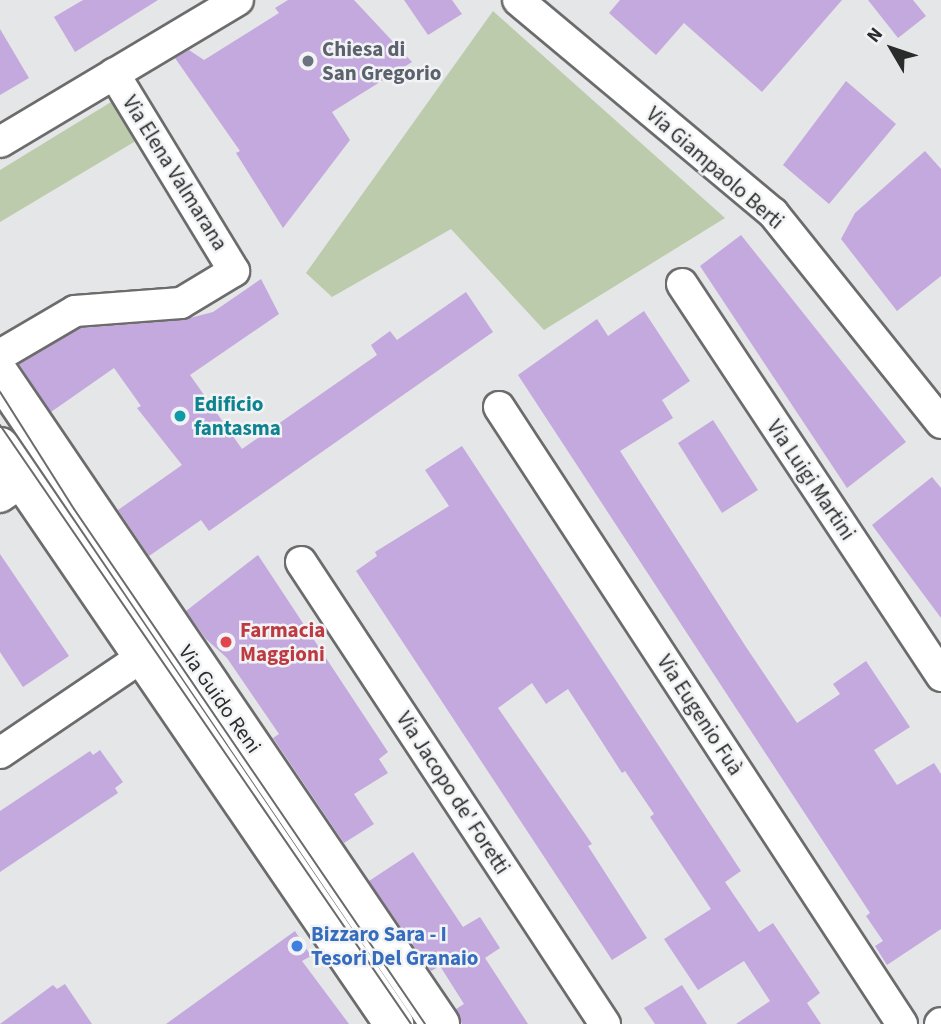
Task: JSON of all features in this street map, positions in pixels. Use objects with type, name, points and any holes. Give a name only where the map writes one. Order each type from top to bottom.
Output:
[{"type":"street","name":"Via Elena Valmarana","points":[[0,142],[238,0]]},
{"type":"street","name":"Via Giampaolo Berti","points":[[518,0],[773,213],[941,424]]},
{"type":"street","name":"Via Elena Valmarana","points":[[0,355],[75,311],[181,303],[234,271],[114,74]]},
{"type":"street","name":"Via Luigi Martini","points":[[682,284],[941,676]]},
{"type":"street","name":"Via Guido Reni","points":[[0,375],[440,1024]]},
{"type":"street","name":"Via Eugenio Fuà","points":[[499,407],[902,1024]]},
{"type":"street","name":"Via Guido Reni","points":[[0,447],[12,489],[145,655],[394,1024]]},
{"type":"street","name":"Via Jacopo de' Foretti","points":[[301,562],[605,1024]]},
{"type":"street","points":[[0,753],[145,655]]},
{"type":"green space","points":[[493,11],[725,218],[544,330],[451,229],[332,297],[306,273]]},
{"type":"green space","points":[[116,99],[139,139],[0,222],[0,170]]},
{"type":"building","points":[[83,0],[158,0],[75,52],[54,17]]},
{"type":"building","points":[[288,0],[354,0],[412,62],[332,112],[350,140],[283,228],[236,153],[240,151],[175,58],[189,50],[204,60],[279,13],[275,8]]},
{"type":"building","points":[[404,0],[452,0],[462,14],[428,35]]},
{"type":"building","points":[[620,0],[842,0],[762,92],[684,23],[656,55],[609,13]]},
{"type":"building","points":[[868,0],[913,0],[926,16],[898,38]]},
{"type":"building","points":[[0,29],[29,78],[0,95]]},
{"type":"building","points":[[846,81],[896,124],[829,204],[783,165]]},
{"type":"building","points":[[925,151],[941,169],[941,276],[897,311],[841,239],[855,213]]},
{"type":"building","points":[[741,235],[906,442],[847,488],[700,266]]},
{"type":"building","name":"Edificio fantasma","points":[[261,279],[279,314],[190,375],[242,449],[377,355],[371,345],[390,331],[397,340],[466,292],[493,332],[209,531],[201,520],[149,556],[118,510],[182,465],[137,408],[141,406],[114,368],[51,412],[19,364],[80,328],[182,320],[213,312]]},
{"type":"building","points":[[644,311],[690,381],[662,400],[673,418],[620,451],[797,723],[840,694],[833,684],[866,661],[910,727],[874,750],[897,785],[934,763],[941,774],[941,929],[887,965],[875,946],[883,941],[866,916],[870,913],[518,375],[597,319],[608,336]]},
{"type":"building","points":[[713,420],[758,490],[722,513],[678,443]]},
{"type":"building","points":[[462,446],[741,871],[725,882],[759,932],[773,923],[820,993],[807,1003],[821,1024],[736,1024],[770,1001],[744,961],[698,990],[664,939],[711,909],[650,817],[654,814],[625,771],[622,773],[568,689],[546,704],[532,683],[498,708],[592,844],[588,846],[647,938],[612,960],[356,571],[377,556],[375,552],[449,506],[425,470]]},
{"type":"building","points":[[932,477],[941,488],[941,618],[872,525]]},
{"type":"building","points":[[0,554],[69,656],[23,687],[0,652]]},
{"type":"building","points":[[258,555],[388,752],[379,759],[388,773],[354,794],[374,824],[344,843],[273,738],[279,734],[227,658],[206,639],[186,611]]},
{"type":"building","points":[[100,750],[123,782],[115,788],[118,793],[0,872],[0,811],[90,751],[93,755]]},
{"type":"building","points":[[413,852],[463,927],[480,917],[500,948],[485,958],[528,1024],[462,1024],[456,1009],[464,1004],[440,966],[431,971],[369,881]]},
{"type":"building","points":[[295,931],[311,956],[302,961],[349,1024],[166,1024]]},
{"type":"building","points":[[65,984],[92,1024],[0,1024],[53,985],[57,989]]},
{"type":"building","points":[[682,985],[707,1024],[655,1024],[644,1008]]},
{"type":"tram line","points":[[0,392],[74,509],[425,1024]]},
{"type":"tram line","points":[[0,425],[411,1024]]},
{"type":"place","name":"Chiesa di San Gregorio","points":[[308,61]]},
{"type":"place","name":"Edificio fantasma","points":[[180,416]]},
{"type":"place","name":"Farmacia Maggioni","points":[[226,642]]},
{"type":"place","name":"Bizzaro Sara - I Tesori Del Granaio","points":[[297,946]]}]
